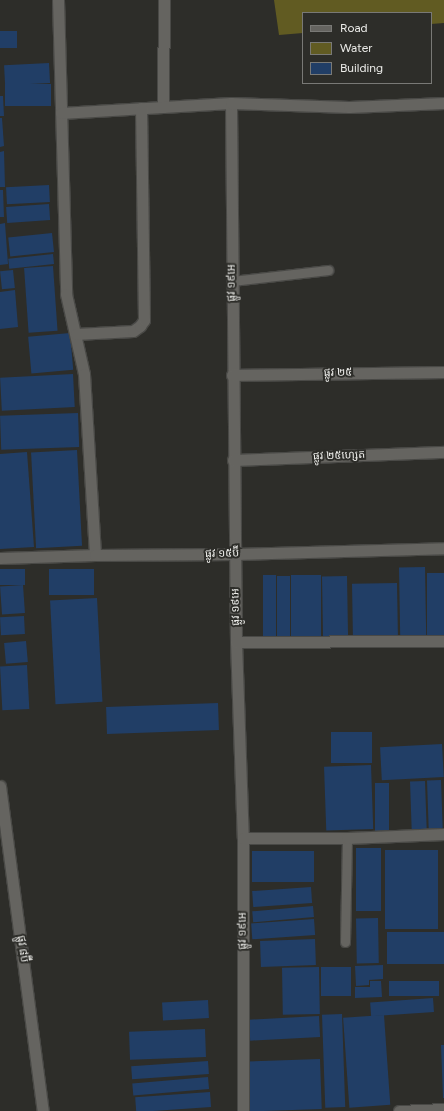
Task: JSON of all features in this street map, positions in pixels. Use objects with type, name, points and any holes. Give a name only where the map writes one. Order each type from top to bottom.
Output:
[{"type":"street","points":[[58,0],[66,294],[84,374],[95,555]]},
{"type":"street","points":[[163,107],[164,0]]},
{"type":"street","points":[[61,113],[230,103],[350,107],[444,103]]},
{"type":"street","name":"ផ្លូវ ១៩អេ","points":[[230,103],[236,642],[243,838],[243,1111]]},
{"type":"street","points":[[76,334],[133,330],[140,326],[144,320],[141,108]]},
{"type":"street","name":"ផ្លូវ ២៥","points":[[232,375],[444,372]]},
{"type":"street","name":"ផ្លូវ ២៥ហ្សេត","points":[[234,460],[444,452]]},
{"type":"street","name":"ផ្លូវ ១៥ប៊ី","points":[[0,558],[95,555],[235,554],[444,548]]},
{"type":"street","points":[[236,642],[444,641]]},
{"type":"street","name":"ផ្លូវ ៨ប៊ី","points":[[0,786],[43,1111]]},
{"type":"street","points":[[243,838],[347,838],[444,834]]},
{"type":"street","points":[[399,1111],[444,1109]]},
{"type":"lane","points":[[232,281],[328,270]]},
{"type":"lane","points":[[345,942],[347,838]]},
{"type":"water","points":[[274,0],[444,0],[444,23],[432,24],[432,12],[302,12],[302,33],[279,35]]},
{"type":"building","points":[[0,31],[17,31],[17,48],[0,48]]},
{"type":"building","points":[[49,63],[50,83],[5,85],[4,65]]},
{"type":"building","points":[[5,84],[51,84],[51,106],[5,106]]},
{"type":"building","points":[[0,96],[3,96],[4,116],[0,116]]},
{"type":"building","points":[[0,118],[2,118],[4,146],[0,147]]},
{"type":"building","points":[[4,151],[5,187],[0,187],[0,152]]},
{"type":"building","points":[[49,185],[50,202],[7,204],[6,187]]},
{"type":"building","points":[[0,190],[3,190],[4,217],[0,217]]},
{"type":"building","points":[[49,204],[50,220],[7,223],[6,207]]},
{"type":"building","points":[[5,223],[8,264],[0,265],[0,224]]},
{"type":"building","points":[[52,233],[54,252],[10,256],[8,238]]},
{"type":"building","points":[[53,254],[54,264],[9,269],[8,259]]},
{"type":"building","points":[[53,266],[58,331],[29,333],[24,268]]},
{"type":"building","points":[[13,270],[15,288],[2,289],[0,271]]},
{"type":"building","points":[[15,290],[18,327],[0,329],[0,292]]},
{"type":"building","points":[[70,333],[73,370],[31,374],[28,337]]},
{"type":"building","points":[[73,374],[75,407],[2,411],[0,378]]},
{"type":"building","points":[[78,413],[79,447],[1,450],[0,416]]},
{"type":"building","points":[[77,450],[82,546],[36,548],[31,452]]},
{"type":"building","points":[[27,452],[34,547],[0,549],[0,454]]},
{"type":"building","points":[[399,567],[425,567],[426,638],[400,638]]},
{"type":"building","points":[[0,569],[25,569],[25,585],[0,585]]},
{"type":"building","points":[[49,569],[94,569],[94,595],[49,595]]},
{"type":"building","points":[[427,573],[444,573],[444,638],[427,638]]},
{"type":"building","points":[[263,575],[276,575],[276,639],[263,639]]},
{"type":"building","points":[[291,575],[303,575],[303,638],[291,638]]},
{"type":"building","points":[[303,575],[321,575],[321,639],[303,639]]},
{"type":"building","points":[[277,576],[290,576],[290,639],[277,639]]},
{"type":"building","points":[[322,576],[347,576],[348,639],[323,639]]},
{"type":"building","points":[[397,583],[398,638],[353,639],[352,584]]},
{"type":"building","points":[[23,585],[25,613],[2,615],[0,587]]},
{"type":"building","points":[[97,598],[102,702],[56,704],[50,600]]},
{"type":"building","points":[[24,616],[25,634],[1,635],[0,617]]},
{"type":"building","points":[[26,641],[28,662],[6,664],[4,643]]},
{"type":"building","points":[[27,665],[29,709],[2,710],[0,666]]},
{"type":"building","points":[[218,703],[219,730],[107,734],[106,707]]},
{"type":"building","points":[[331,732],[372,732],[372,763],[331,763]]},
{"type":"building","points":[[442,744],[444,777],[382,780],[380,747]]},
{"type":"building","points":[[371,765],[373,829],[326,831],[324,767]]},
{"type":"building","points":[[427,780],[441,780],[443,832],[429,832]]},
{"type":"building","points":[[425,781],[427,831],[412,831],[410,782]]},
{"type":"building","points":[[375,783],[389,783],[389,834],[375,834]]},
{"type":"building","points":[[356,848],[381,848],[381,911],[356,911]]},
{"type":"building","points":[[385,850],[438,850],[438,929],[385,929]]},
{"type":"building","points":[[252,851],[314,851],[314,882],[252,882]]},
{"type":"building","points":[[311,887],[312,903],[253,907],[252,891]]},
{"type":"building","points":[[313,906],[314,917],[253,922],[252,911]]},
{"type":"building","points":[[356,918],[378,918],[379,963],[357,963]]},
{"type":"building","points":[[314,919],[315,935],[252,939],[251,923]]},
{"type":"building","points":[[387,932],[444,932],[444,964],[387,964]]},
{"type":"building","points":[[315,939],[316,965],[261,967],[260,941]]},
{"type":"building","points":[[383,965],[383,979],[369,980],[369,985],[356,986],[355,966]]},
{"type":"building","points":[[319,967],[320,1014],[283,1015],[282,968]]},
{"type":"building","points":[[321,967],[351,967],[351,996],[321,996]]},
{"type":"building","points":[[370,981],[381,981],[382,997],[355,998],[355,987],[370,987]]},
{"type":"building","points":[[389,981],[439,981],[439,996],[389,996]]},
{"type":"building","points":[[433,998],[434,1012],[371,1016],[370,1002]]},
{"type":"building","points":[[208,1000],[209,1018],[163,1020],[162,1002]]},
{"type":"building","points":[[342,1014],[345,1107],[325,1108],[322,1015]]},
{"type":"building","points":[[384,1015],[390,1105],[349,1108],[343,1018]]},
{"type":"building","points":[[319,1016],[320,1037],[250,1041],[249,1020]]},
{"type":"building","points":[[205,1029],[206,1057],[130,1060],[129,1032]]},
{"type":"building","points":[[441,1045],[444,1045],[444,1098],[443,1098]]},
{"type":"building","points":[[320,1059],[322,1109],[250,1111],[248,1062]]},
{"type":"building","points":[[208,1061],[209,1074],[132,1079],[131,1066]]},
{"type":"building","points":[[208,1077],[209,1089],[133,1096],[132,1084]]},
{"type":"building","points":[[210,1092],[211,1107],[136,1111],[135,1097]]}]
